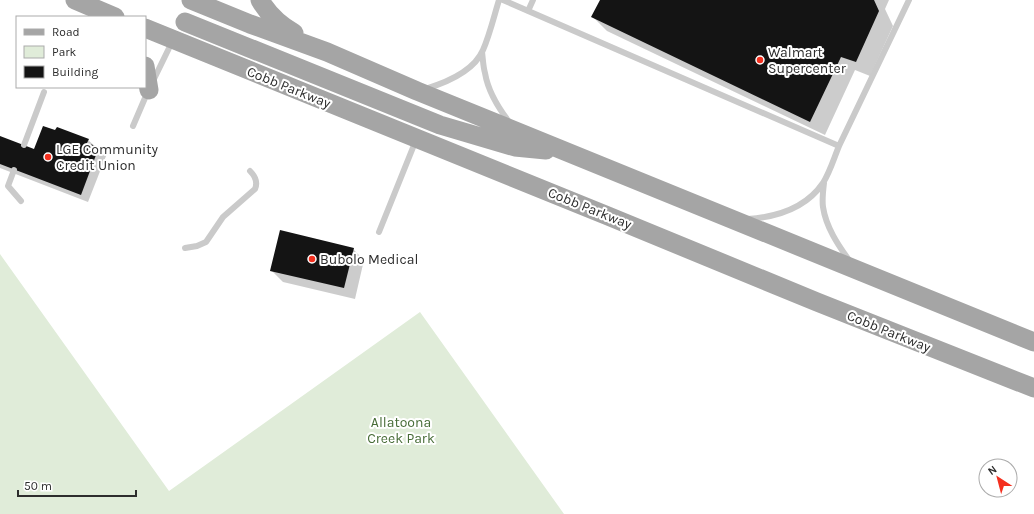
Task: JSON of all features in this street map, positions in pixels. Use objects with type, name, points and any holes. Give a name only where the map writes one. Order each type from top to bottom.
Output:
[{"type":"main road","points":[[75,0],[111,16]]},
{"type":"main road","points":[[260,0],[265,10],[284,28],[327,52]]},
{"type":"main road","points":[[174,39],[185,22],[195,1],[250,24],[327,52],[417,91],[1034,342]]},
{"type":"main road","points":[[185,22],[440,125],[515,147],[544,150],[560,149]]},
{"type":"main road","name":"Cobb Parkway","points":[[146,28],[174,39],[200,52],[587,207],[817,302],[1034,388]]},
{"type":"main road","points":[[146,72],[149,90]]},
{"type":"lane","points":[[417,91],[438,85],[456,77],[470,66],[482,52],[499,0]]},
{"type":"lane","points":[[502,0],[839,146]]},
{"type":"lane","points":[[528,11],[533,0]]},
{"type":"lane","points":[[857,271],[842,251],[829,227],[823,206],[824,182],[839,146],[909,0]]},
{"type":"lane","points":[[133,126],[174,39]]},
{"type":"lane","points":[[482,52],[485,75],[493,96],[506,118],[517,132]]},
{"type":"lane","points":[[24,145],[44,92]]},
{"type":"lane","points":[[379,232],[417,139]]},
{"type":"lane","points":[[14,170],[8,186],[21,201]]},
{"type":"lane","points":[[185,248],[197,246],[206,242],[223,216],[255,189],[257,184],[256,179],[250,171]]},
{"type":"lane","points":[[737,220],[772,216],[797,207],[807,200],[824,182]]},
{"type":"green space","name":"Allatoona Creek Park","points":[[0,254],[169,491],[420,312],[564,514],[0,514]]},
{"type":"building","name":"Walmart Supercenter","points":[[600,0],[874,0],[879,11],[856,62],[841,57],[810,122],[591,17]]},
{"type":"building","name":"LGE Community Credit Union","points":[[43,126],[55,130],[57,127],[89,139],[87,143],[99,147],[81,195],[0,164],[0,136],[34,149]]},
{"type":"building","name":"Bubolo Medical","points":[[280,230],[354,248],[344,288],[270,271]]},
{"type":"place","name":"Walmart Supercenter","points":[[760,60]]},
{"type":"place","name":"LGE Community Credit Union","points":[[48,157]]},
{"type":"place","name":"Bubolo Medical","points":[[312,259]]}]
